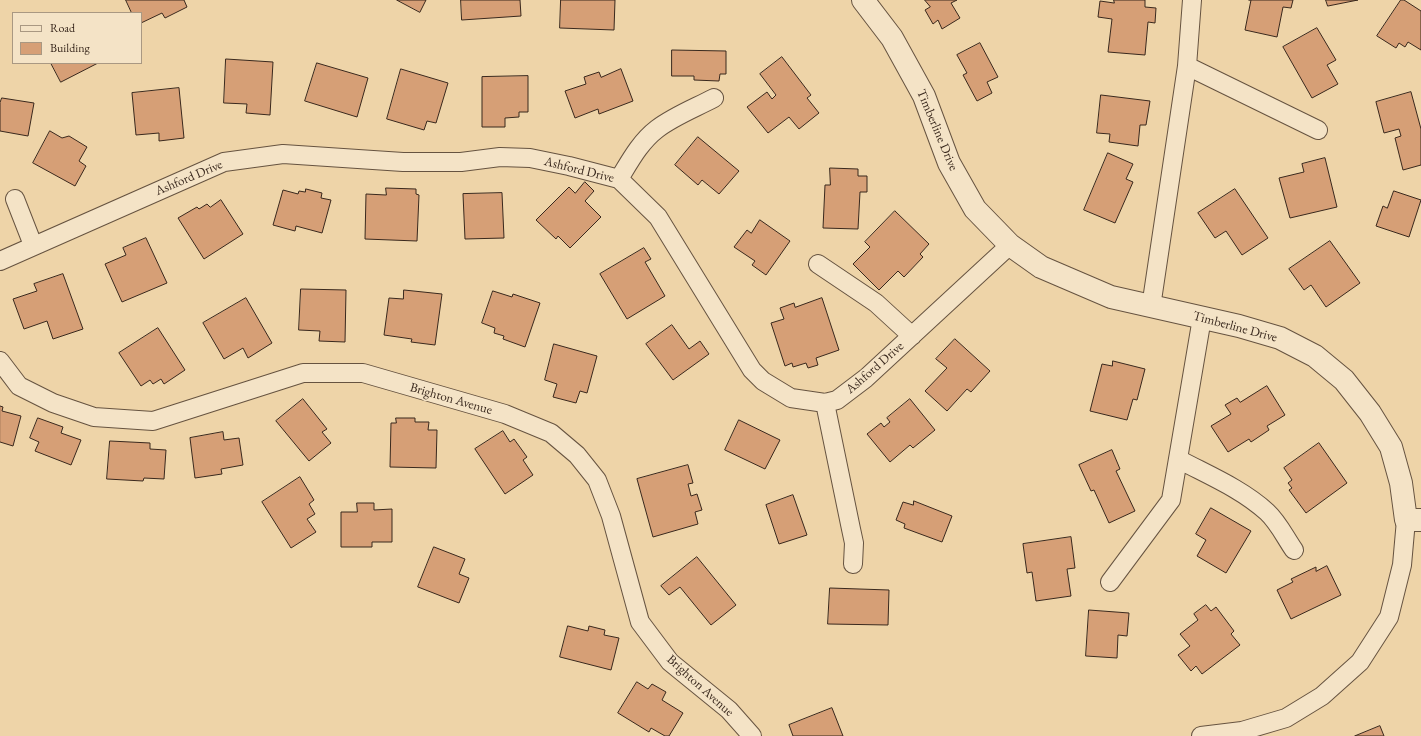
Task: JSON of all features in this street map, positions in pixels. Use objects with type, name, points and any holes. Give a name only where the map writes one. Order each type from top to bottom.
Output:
[{"type":"street","name":"Timberline Drive","points":[[863,0],[892,38],[924,96],[949,163],[975,209],[1010,245],[1051,271],[1111,297],[1239,326],[1280,338],[1315,356],[1344,380],[1370,413],[1391,447],[1401,483],[1414,520],[1389,618],[1360,662],[1322,696],[1286,718],[1242,731],[1201,736]]},
{"type":"street","points":[[1151,307],[1186,66],[1192,0]]},
{"type":"street","points":[[1186,66],[1318,130]]},
{"type":"street","points":[[619,179],[635,154],[656,130],[670,120],[714,98]]},
{"type":"street","name":"Ashford Drive","points":[[0,261],[33,245],[224,162],[283,154],[403,162],[461,162],[500,157],[530,158],[619,179],[658,217],[752,370],[763,381],[791,398],[825,403],[837,400],[850,392],[1010,245]]},
{"type":"street","points":[[15,200],[33,245]]},
{"type":"street","points":[[818,264],[876,303],[912,336]]},
{"type":"street","points":[[1110,582],[1167,507],[1172,493],[1202,318]]},
{"type":"street","name":"Brighton Avenue","points":[[0,361],[19,386],[53,403],[94,417],[153,421],[303,373],[363,374],[505,414],[551,433],[577,455],[597,480],[611,516],[640,622],[670,662],[729,710],[752,736]]},
{"type":"street","points":[[825,403],[852,529],[854,543],[853,564]]},
{"type":"street","points":[[1178,459],[1221,481],[1253,501],[1272,518],[1294,550]]},
{"type":"building","points":[[126,0],[184,0],[187,7],[165,18],[162,13],[142,23],[142,12],[132,12]]},
{"type":"building","points":[[397,0],[426,0],[420,12]]},
{"type":"building","points":[[461,0],[520,0],[521,16],[462,20]]},
{"type":"building","points":[[561,0],[615,0],[614,30],[560,28]]},
{"type":"building","points":[[925,0],[957,0],[951,3],[960,18],[942,29],[938,20],[933,24],[925,10],[930,7]]},
{"type":"building","points":[[1114,0],[1145,0],[1145,7],[1156,8],[1155,23],[1148,22],[1145,55],[1108,52],[1112,19],[1098,17],[1100,1],[1114,3]]},
{"type":"building","points":[[1251,0],[1293,0],[1291,8],[1283,7],[1277,37],[1245,30]]},
{"type":"building","points":[[1326,0],[1358,0],[1328,6]]},
{"type":"building","points":[[1401,0],[1404,0],[1421,11],[1421,50],[1408,42],[1405,47],[1399,43],[1396,48],[1377,36]]},
{"type":"building","points":[[1317,28],[1336,60],[1327,65],[1338,84],[1312,98],[1283,47]]},
{"type":"building","points":[[980,43],[998,77],[987,82],[992,93],[977,101],[963,75],[967,73],[957,55]]},
{"type":"building","points":[[672,50],[726,51],[726,74],[720,74],[719,81],[694,80],[694,76],[672,76]]},
{"type":"building","points":[[782,57],[811,95],[807,98],[819,113],[799,129],[789,117],[768,133],[747,107],[767,92],[772,99],[776,95],[760,74]]},
{"type":"building","points":[[226,59],[273,62],[270,115],[246,113],[247,104],[224,103]]},
{"type":"building","points":[[317,63],[368,78],[357,117],[305,101]]},
{"type":"building","points":[[52,64],[96,64],[61,82]]},
{"type":"building","points":[[401,69],[448,83],[436,123],[427,121],[424,130],[387,119]]},
{"type":"building","points":[[621,69],[633,101],[599,114],[598,109],[575,118],[565,91],[586,84],[584,77],[599,72],[601,77]]},
{"type":"building","points":[[528,76],[528,112],[519,112],[519,117],[505,118],[505,127],[482,127],[482,77]]},
{"type":"building","points":[[179,88],[184,138],[159,141],[159,133],[136,135],[132,93]]},
{"type":"building","points":[[1411,92],[1421,129],[1421,165],[1403,170],[1395,138],[1401,136],[1399,129],[1384,133],[1376,102]]},
{"type":"building","points":[[1101,95],[1150,101],[1146,125],[1140,125],[1138,146],[1109,142],[1110,134],[1097,133]]},
{"type":"building","points":[[2,98],[34,103],[28,136],[0,131],[0,103]]},
{"type":"building","points":[[50,131],[62,138],[69,136],[87,147],[79,161],[86,166],[75,186],[33,163]]},
{"type":"building","points":[[698,137],[739,171],[719,194],[702,180],[698,185],[675,165]]},
{"type":"building","points":[[1108,153],[1133,164],[1126,179],[1133,182],[1115,223],[1084,210]]},
{"type":"building","points":[[1325,158],[1337,207],[1290,218],[1279,178],[1304,172],[1302,164]]},
{"type":"building","points":[[830,168],[858,169],[858,176],[867,176],[867,192],[860,192],[858,229],[823,228],[825,185],[830,185]]},
{"type":"building","points":[[585,182],[594,191],[585,201],[601,217],[570,248],[558,236],[556,239],[536,220],[569,187],[575,193]]},
{"type":"building","points":[[386,188],[416,189],[416,194],[419,195],[417,241],[365,239],[366,194],[386,195]]},
{"type":"building","points":[[306,189],[322,193],[321,198],[331,200],[322,233],[296,226],[295,231],[273,225],[283,190],[298,194],[299,191],[305,192]]},
{"type":"building","points":[[1235,189],[1268,238],[1242,255],[1226,231],[1215,238],[1198,213]]},
{"type":"building","points":[[1394,191],[1421,200],[1409,237],[1376,226],[1383,206],[1387,208]]},
{"type":"building","points":[[502,193],[504,238],[465,239],[463,194]]},
{"type":"building","points":[[221,200],[243,234],[204,259],[178,218],[197,207],[199,209],[207,204],[210,207]]},
{"type":"building","points":[[895,211],[929,244],[920,254],[923,257],[904,277],[898,271],[879,290],[853,264],[870,247],[865,242]]},
{"type":"building","points":[[760,220],[790,241],[766,275],[752,265],[755,261],[734,247],[747,230],[751,233]]},
{"type":"building","points":[[146,238],[167,283],[122,302],[105,264],[126,255],[123,248]]},
{"type":"building","points":[[1330,241],[1360,283],[1326,307],[1311,285],[1304,290],[1289,269]]},
{"type":"building","points":[[644,248],[651,259],[645,262],[665,296],[627,319],[600,274]]},
{"type":"building","points":[[63,274],[83,329],[53,339],[47,321],[24,329],[13,299],[37,291],[34,284]]},
{"type":"building","points":[[301,289],[346,290],[345,342],[319,341],[320,331],[299,330]]},
{"type":"building","points":[[404,290],[442,294],[435,345],[411,342],[412,339],[384,335],[389,298],[403,299]]},
{"type":"building","points":[[493,291],[512,297],[513,294],[540,303],[525,347],[503,339],[504,336],[494,333],[495,328],[482,323]]},
{"type":"building","points":[[246,298],[272,343],[248,358],[243,348],[224,359],[203,323]]},
{"type":"building","points":[[822,298],[839,350],[816,358],[818,365],[808,368],[806,363],[793,367],[792,363],[785,366],[771,323],[784,319],[780,308],[794,303],[795,307]]},
{"type":"building","points":[[672,325],[689,349],[700,341],[709,354],[673,380],[646,344]]},
{"type":"building","points":[[158,328],[185,370],[164,384],[161,379],[153,384],[150,380],[141,386],[119,353]]},
{"type":"building","points":[[955,339],[990,371],[971,392],[967,389],[947,411],[925,391],[947,368],[936,359]]},
{"type":"building","points":[[554,344],[597,356],[587,393],[580,391],[576,403],[553,397],[557,384],[545,380]]},
{"type":"building","points":[[1113,361],[1145,369],[1137,400],[1133,399],[1127,420],[1090,411],[1102,364],[1112,366]]},
{"type":"building","points":[[1267,386],[1285,415],[1267,426],[1269,430],[1251,442],[1249,439],[1228,452],[1211,426],[1231,414],[1225,405],[1237,398],[1240,402]]},
{"type":"building","points":[[303,399],[327,429],[322,432],[331,443],[309,461],[276,421]]},
{"type":"building","points":[[910,399],[935,430],[913,448],[910,445],[890,462],[867,434],[881,423],[884,427],[890,422],[887,418]]},
{"type":"building","points":[[0,406],[3,407],[2,411],[21,416],[13,446],[0,442]]},
{"type":"building","points":[[38,418],[63,427],[61,433],[81,440],[71,465],[35,451],[39,442],[30,438]]},
{"type":"building","points":[[396,418],[415,418],[415,422],[429,422],[428,430],[437,430],[436,468],[390,467],[391,423],[396,423]]},
{"type":"building","points":[[739,420],[780,440],[765,469],[725,450]]},
{"type":"building","points":[[503,431],[510,442],[514,439],[527,457],[523,460],[533,475],[505,494],[475,449]]},
{"type":"building","points":[[223,432],[224,440],[239,438],[243,465],[221,469],[222,474],[195,478],[190,438]]},
{"type":"building","points":[[110,441],[150,443],[150,449],[166,450],[164,479],[144,478],[143,481],[107,479]]},
{"type":"building","points":[[1319,443],[1347,483],[1306,513],[1289,490],[1292,488],[1288,483],[1292,480],[1284,468]]},
{"type":"building","points":[[1112,450],[1120,469],[1116,471],[1135,511],[1109,523],[1094,490],[1091,491],[1079,465]]},
{"type":"building","points":[[688,465],[693,483],[688,484],[691,496],[697,494],[702,510],[695,512],[698,524],[653,537],[637,479]]},
{"type":"building","points":[[300,477],[314,500],[309,504],[315,514],[307,519],[316,532],[291,548],[262,502]]},
{"type":"building","points":[[793,495],[807,535],[779,544],[766,505]]},
{"type":"building","points":[[914,501],[952,516],[942,542],[904,528],[905,524],[896,520],[903,502],[913,505]]},
{"type":"building","points":[[357,503],[374,503],[374,510],[392,509],[392,542],[372,542],[372,547],[341,547],[341,512],[357,512]]},
{"type":"building","points":[[1211,508],[1251,531],[1226,573],[1197,556],[1206,540],[1196,534]]},
{"type":"building","points":[[1071,537],[1075,568],[1067,569],[1071,596],[1036,601],[1032,572],[1027,573],[1023,544]]},
{"type":"building","points":[[434,547],[465,559],[459,574],[469,578],[459,603],[418,587]]},
{"type":"building","points":[[697,557],[736,605],[711,625],[680,587],[669,595],[661,586]]},
{"type":"building","points":[[1327,566],[1341,595],[1291,619],[1277,590],[1293,582],[1291,579],[1316,567],[1316,571]]},
{"type":"building","points":[[830,588],[889,590],[888,625],[828,624]]},
{"type":"building","points":[[1206,605],[1211,611],[1216,607],[1234,631],[1231,634],[1240,645],[1202,674],[1196,666],[1191,671],[1178,655],[1190,646],[1180,634],[1198,620],[1194,614]]},
{"type":"building","points":[[1089,610],[1129,613],[1127,636],[1118,635],[1117,658],[1086,656]]},
{"type":"building","points":[[568,626],[588,631],[589,626],[605,630],[604,635],[619,638],[611,670],[560,657]]},
{"type":"building","points":[[637,682],[648,689],[652,684],[666,692],[662,700],[683,713],[669,736],[665,736],[651,728],[649,732],[618,713]]},
{"type":"building","points":[[832,708],[843,736],[793,736],[789,725]]},
{"type":"building","points":[[1380,726],[1384,736],[1355,736]]}]
